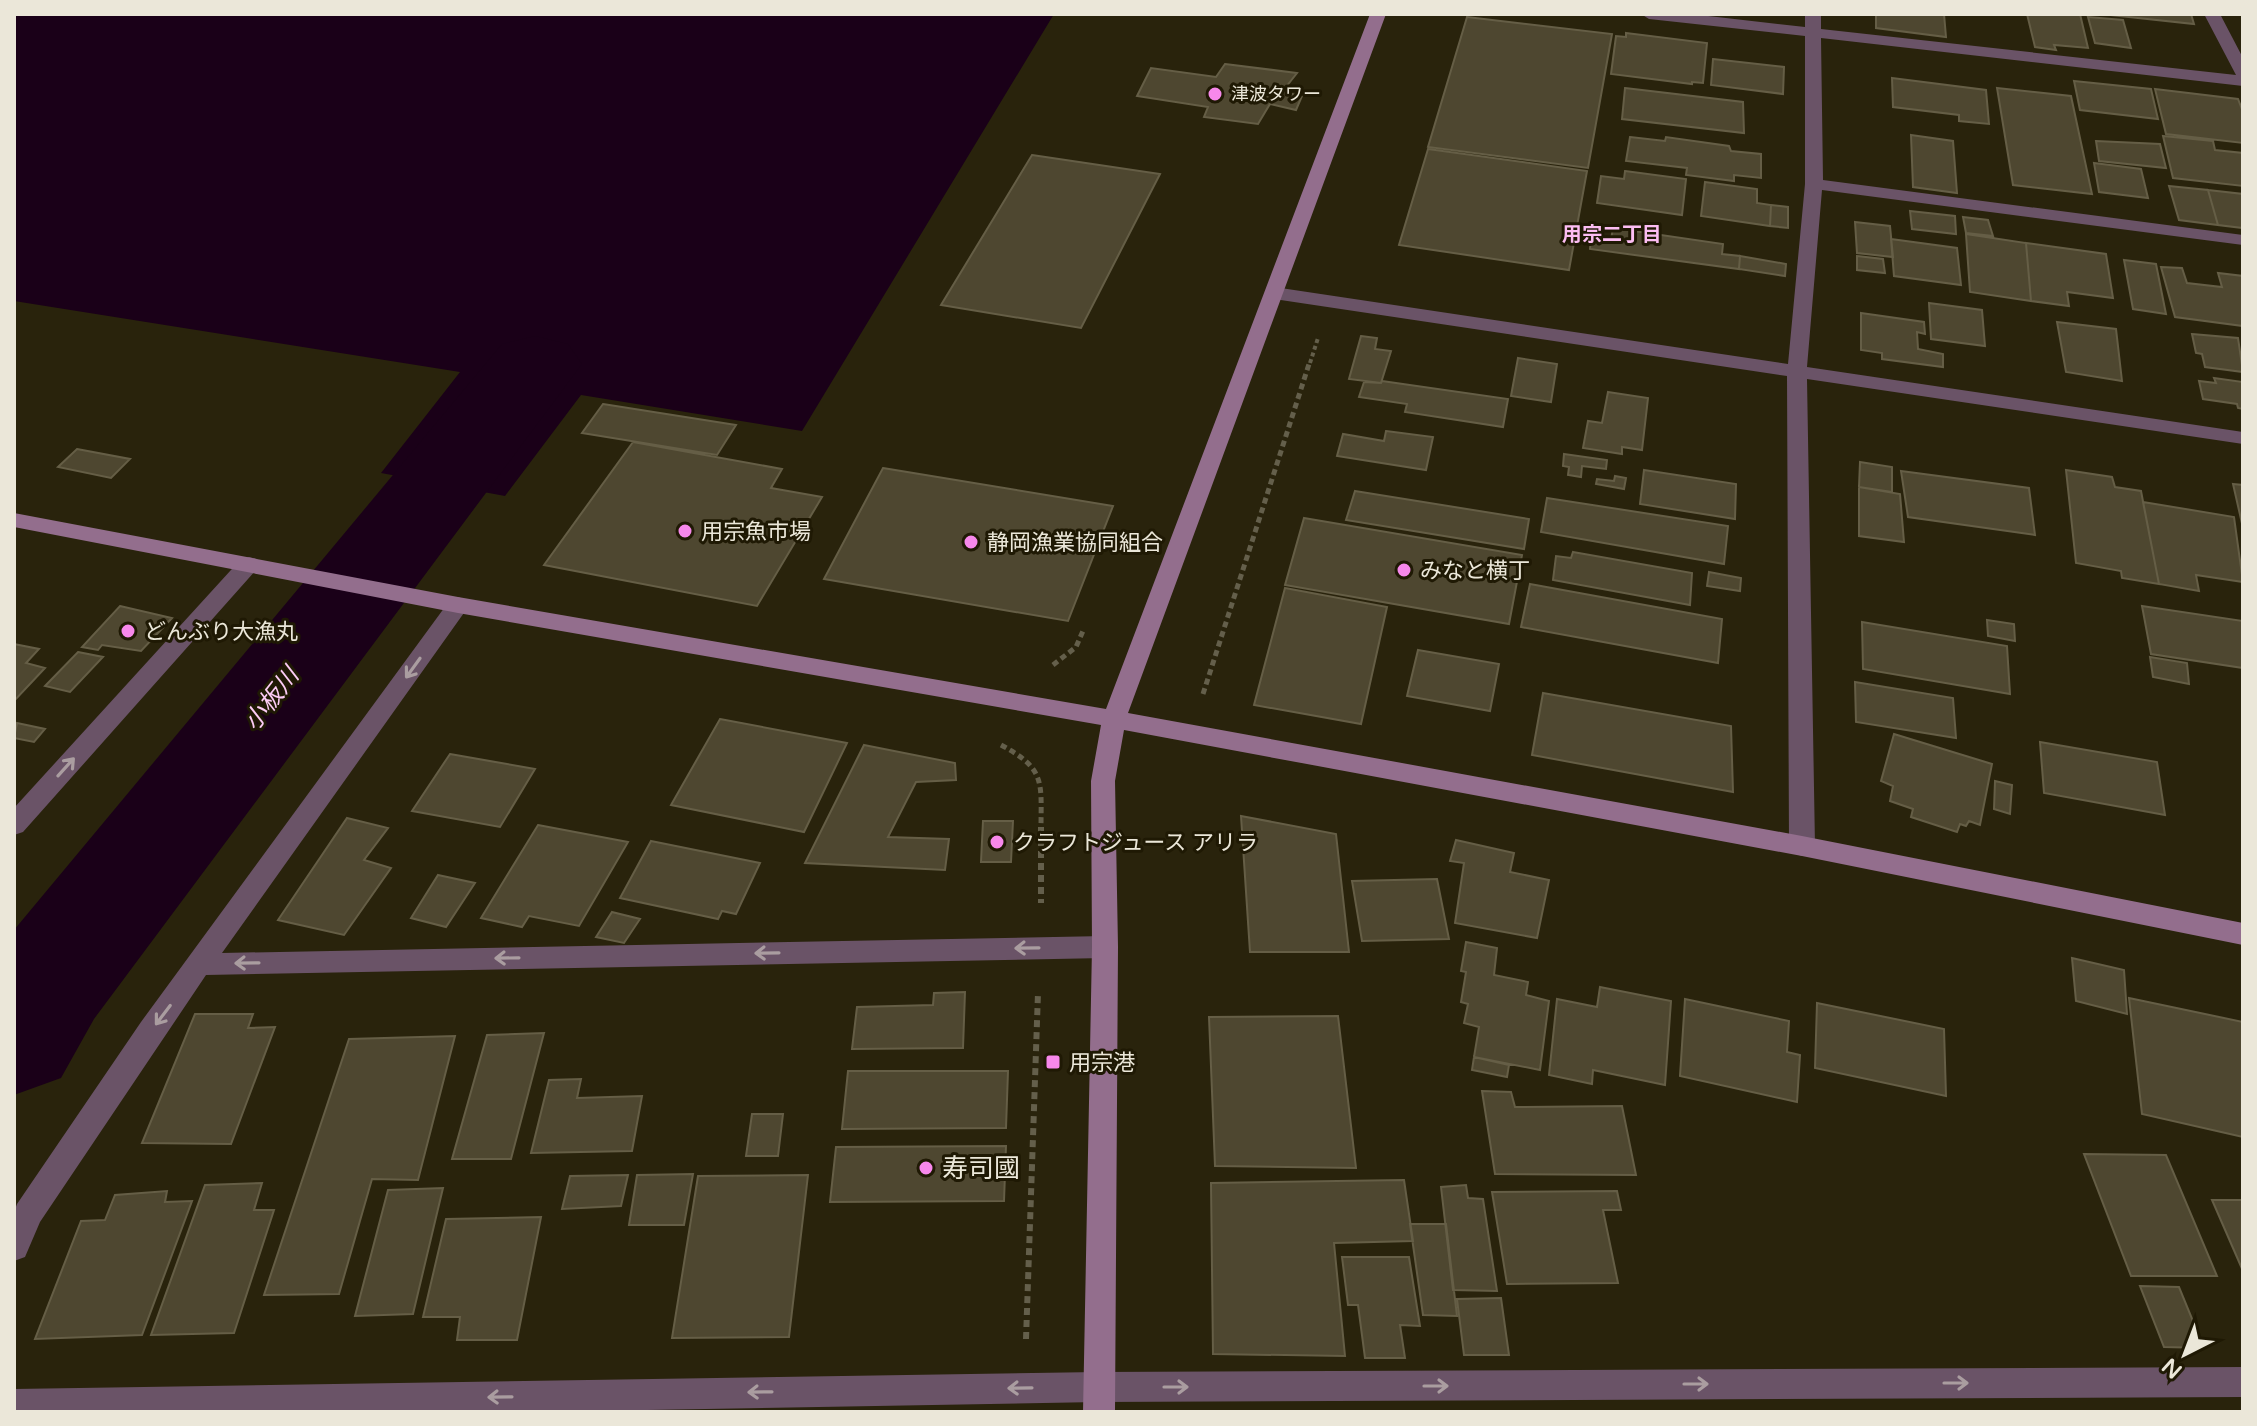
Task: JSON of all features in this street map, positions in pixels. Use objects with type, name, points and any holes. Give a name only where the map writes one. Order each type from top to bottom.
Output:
[{"type":"street","points":[[1098,1400],[1105,947],[1103,781],[1114,719],[1378,14]]},
{"type":"street","points":[[1649,14],[1813,23],[2243,81]]},
{"type":"street","points":[[2212,14],[2243,74]]},
{"type":"street","points":[[1802,846],[1797,371],[1814,184],[1813,23]]},
{"type":"street","points":[[1814,184],[2243,240]]},
{"type":"street","points":[[1274,293],[2243,438]]},
{"type":"street","points":[[14,520],[452,603],[1114,719],[1802,846],[2243,934]]},
{"type":"street","points":[[14,825],[256,565]]},
{"type":"street","points":[[14,1247],[28,1214],[151,1030],[201,964],[452,603]]},
{"type":"street","points":[[201,964],[1105,947]]},
{"type":"street","points":[[14,1405],[1025,1388],[1098,1400],[2243,1382]]},
{"type":"path","points":[[1200,702],[1323,325]]},
{"type":"path","points":[[997,743],[1026,758],[1041,781],[1039,948],[1025,1388]]},
{"type":"shaded area","points":[[14,14],[1054,14],[802,431],[581,395],[505,496],[381,473],[460,372],[14,301]]},
{"type":"building","points":[[1876,14],[1944,14],[1946,37],[1876,28]]},
{"type":"building","points":[[2027,14],[2080,14],[2088,48],[2054,45],[2056,50],[2035,47]]},
{"type":"building","points":[[2101,14],[2191,14],[2194,24]]},
{"type":"building","points":[[1467,17],[1612,34],[1588,168],[1428,147]]},
{"type":"building","points":[[2088,17],[2123,20],[2131,48],[2095,43]]},
{"type":"building","points":[[1626,33],[1707,43],[1703,83],[1611,74],[1616,36],[1626,37]]},
{"type":"building","points":[[1713,59],[1784,67],[1783,94],[1711,85]]},
{"type":"building","name":"津波タワー","points":[[1225,64],[1297,73],[1282,92],[1302,96],[1296,110],[1270,104],[1258,124],[1204,117],[1208,107],[1137,96],[1151,68],[1216,77]]},
{"type":"building","points":[[1892,78],[1986,90],[1989,124],[1959,121],[1959,115],[1893,107]]},
{"type":"building","points":[[2074,81],[2151,89],[2158,119],[2080,110]]},
{"type":"building","points":[[1625,88],[1743,102],[1744,133],[1622,119]]},
{"type":"building","points":[[1997,88],[2071,96],[2092,194],[2013,185]]},
{"type":"building","points":[[2155,89],[2238,99],[2243,112],[2243,143],[2166,134]]},
{"type":"building","points":[[1911,135],[1953,141],[1957,193],[1913,187]]},
{"type":"building","points":[[2163,136],[2213,141],[2215,150],[2243,153],[2243,186],[2173,178]]},
{"type":"building","points":[[1630,137],[1665,141],[1666,137],[1761,154],[1761,178],[1734,175],[1734,181],[1686,175],[1687,168],[1626,161]]},
{"type":"building","points":[[2096,141],[2160,144],[2166,168],[2099,161]]},
{"type":"building","points":[[1428,149],[1587,171],[1569,270],[1399,245]]},
{"type":"building","points":[[1032,155],[1160,174],[1081,328],[941,305]]},
{"type":"building","points":[[2094,163],[2141,169],[2148,198],[2099,192]]},
{"type":"building","points":[[1625,171],[1686,179],[1682,215],[1597,203],[1601,176],[1624,179]]},
{"type":"building","points":[[1705,182],[1757,189],[1757,203],[1771,205],[1770,226],[1701,216]]},
{"type":"building","points":[[2169,186],[2208,190],[2218,225],[2179,220]]},
{"type":"building","points":[[2208,190],[2243,194],[2243,228],[2218,225]]},
{"type":"building","points":[[1771,205],[1788,207],[1788,228],[1770,226]]},
{"type":"building","points":[[1910,211],[1955,216],[1956,234],[1912,229]]},
{"type":"building","points":[[1963,217],[1988,220],[1993,236],[1966,233]]},
{"type":"building","points":[[1855,222],[1890,226],[1893,257],[1857,253]]},
{"type":"building","points":[[1613,228],[1723,244],[1722,254],[1740,256],[1739,269],[1590,249],[1591,237],[1611,240]]},
{"type":"building","points":[[1966,234],[2026,243],[2031,301],[1970,292]]},
{"type":"building","points":[[1891,239],[1957,248],[1961,285],[1894,276]]},
{"type":"building","points":[[2026,243],[2106,254],[2113,298],[2067,292],[2069,306],[2031,301]]},
{"type":"building","points":[[1740,256],[1786,264],[1785,276],[1739,269]]},
{"type":"building","points":[[1857,256],[1883,259],[1885,273],[1857,270]]},
{"type":"building","points":[[2124,260],[2156,264],[2166,314],[2133,309]]},
{"type":"building","points":[[2161,267],[2182,268],[2187,283],[2222,287],[2218,273],[2243,276],[2243,326],[2175,317]]},
{"type":"building","points":[[1929,303],[1982,310],[1985,346],[1931,339]]},
{"type":"building","points":[[1861,313],[1924,322],[1925,334],[1917,332],[1918,349],[1943,354],[1943,367],[1882,359],[1882,353],[1861,350]]},
{"type":"building","points":[[2057,322],[2116,329],[2122,381],[2066,372]]},
{"type":"building","points":[[2192,334],[2238,338],[2243,372],[2205,367],[2202,354],[2196,353]]},
{"type":"building","points":[[1361,336],[1377,338],[1375,349],[1391,351],[1381,383],[1349,379]]},
{"type":"building","points":[[1518,358],[1557,364],[1551,402],[1511,396]]},
{"type":"building","points":[[2214,378],[2243,382],[2243,409],[2238,408],[2237,404],[2203,399],[2199,381],[2216,383]]},
{"type":"building","points":[[1382,381],[1508,399],[1503,427],[1405,412],[1407,404],[1359,397],[1364,382]]},
{"type":"building","points":[[1608,392],[1648,398],[1642,450],[1622,447],[1622,454],[1583,448],[1588,421],[1602,423]]},
{"type":"building","points":[[603,404],[736,425],[717,455],[582,433]]},
{"type":"building","points":[[1386,431],[1433,437],[1426,470],[1337,456],[1343,434],[1384,441]]},
{"type":"building","name":"用宗魚市場","points":[[633,442],[782,469],[771,488],[822,497],[757,606],[544,565]]},
{"type":"building","points":[[77,449],[130,459],[111,478],[58,467]]},
{"type":"building","points":[[1564,454],[1607,460],[1606,469],[1582,466],[1581,477],[1568,475],[1569,467],[1563,466]]},
{"type":"building","points":[[1860,462],[1892,467],[1892,492],[1859,487]]},
{"type":"building","name":"静岡漁業協同組合","points":[[883,468],[1113,506],[1068,621],[824,579]]},
{"type":"building","points":[[1644,470],[1736,484],[1735,519],[1640,504]]},
{"type":"building","points":[[2066,470],[2112,477],[2115,487],[2141,491],[2159,584],[2122,578],[2121,571],[2076,563]]},
{"type":"building","points":[[1901,471],[2029,488],[2035,535],[1908,517]]},
{"type":"building","points":[[1615,476],[1626,478],[1624,489],[1596,484],[1597,479],[1614,481]]},
{"type":"building","points":[[2233,484],[2243,485],[2243,528]]},
{"type":"building","points":[[1859,487],[1900,494],[1904,542],[1859,536]]},
{"type":"building","points":[[1355,491],[1529,519],[1524,549],[1346,520]]},
{"type":"building","points":[[1547,498],[1728,526],[1724,564],[1541,532]]},
{"type":"building","points":[[2143,502],[2234,517],[2243,582],[2196,575],[2199,591],[2159,584]]},
{"type":"building","name":"みなと横丁","points":[[1304,518],[1522,555],[1509,624],[1285,585]]},
{"type":"building","points":[[1573,552],[1692,573],[1690,605],[1553,580],[1556,556],[1571,558]]},
{"type":"building","points":[[1709,572],[1741,578],[1740,591],[1707,586]]},
{"type":"building","points":[[1530,584],[1722,619],[1718,663],[1521,627]]},
{"type":"building","name":"みなと横丁","points":[[1285,588],[1387,607],[1361,724],[1254,705]]},
{"type":"building","name":"どんぶり大漁丸","points":[[120,606],[172,618],[141,651],[102,645],[98,650],[82,647]]},
{"type":"building","points":[[2142,606],[2243,621],[2243,668],[2151,654]]},
{"type":"building","points":[[1987,620],[2014,624],[2015,641],[1988,636]]},
{"type":"building","points":[[1862,622],[2007,646],[2010,694],[1863,669]]},
{"type":"building","points":[[14,644],[39,649],[26,663],[45,668],[14,701]]},
{"type":"building","points":[[1418,650],[1499,664],[1490,711],[1407,696]]},
{"type":"building","points":[[78,652],[103,657],[70,692],[45,686]]},
{"type":"building","points":[[2150,657],[2187,663],[2189,684],[2153,677]]},
{"type":"building","points":[[1855,682],[1953,698],[1956,738],[1856,722]]},
{"type":"building","points":[[1543,693],[1731,726],[1733,792],[1532,755]]},
{"type":"building","points":[[720,719],[847,743],[804,832],[671,805]]},
{"type":"building","points":[[17,723],[45,729],[34,742],[14,738]]},
{"type":"building","points":[[1894,734],[1992,764],[1980,825],[1969,821],[1966,826],[1960,824],[1957,832],[1911,817],[1913,809],[1890,801],[1893,786],[1881,781]]},
{"type":"building","points":[[2040,742],[2157,762],[2165,815],[2044,793]]},
{"type":"building","points":[[864,745],[955,763],[956,780],[916,782],[888,837],[949,839],[945,870],[805,863]]},
{"type":"building","points":[[450,754],[535,769],[500,827],[412,811]]},
{"type":"building","points":[[1995,781],[2012,785],[2010,814],[1994,809]]},
{"type":"building","points":[[1241,816],[1336,834],[1349,952],[1250,952]]},
{"type":"building","points":[[347,818],[388,828],[364,860],[391,868],[344,935],[278,920]]},
{"type":"building","name":"クラフトジュース アリラ","points":[[983,821],[1013,821],[1011,862],[981,862]]},
{"type":"building","points":[[538,825],[628,842],[579,926],[529,916],[522,927],[481,918]]},
{"type":"building","points":[[1456,840],[1514,853],[1510,872],[1549,880],[1537,938],[1455,923],[1464,863],[1450,861]]},
{"type":"building","points":[[651,841],[760,863],[736,914],[722,911],[718,919],[620,898]]},
{"type":"building","points":[[438,875],[475,883],[446,927],[411,918]]},
{"type":"building","points":[[1437,879],[1449,939],[1362,941],[1352,881]]},
{"type":"building","points":[[612,912],[640,919],[624,943],[596,937]]},
{"type":"building","points":[[1466,942],[1497,948],[1494,975],[1528,982],[1526,995],[1549,1001],[1540,1070],[1474,1057],[1479,1027],[1464,1023],[1468,1004],[1461,1002],[1466,972],[1461,971]]},
{"type":"building","points":[[2072,958],[2124,970],[2127,1014],[2076,1001]]},
{"type":"building","points":[[1600,987],[1671,1001],[1665,1085],[1593,1070],[1592,1084],[1549,1075],[1557,999],[1597,1007]]},
{"type":"building","points":[[965,992],[963,1048],[852,1049],[857,1007],[933,1005],[934,993]]},
{"type":"building","points":[[2129,998],[2243,1022],[2243,1137],[2142,1114]]},
{"type":"building","points":[[1685,999],[1789,1021],[1787,1052],[1800,1055],[1797,1102],[1680,1076]]},
{"type":"building","points":[[1817,1003],[1944,1029],[1946,1096],[1815,1068]]},
{"type":"building","points":[[195,1014],[253,1014],[248,1028],[275,1027],[231,1144],[142,1143]]},
{"type":"building","points":[[1338,1016],[1356,1168],[1215,1166],[1209,1017]]},
{"type":"building","points":[[544,1033],[511,1159],[452,1159],[487,1035]]},
{"type":"building","points":[[455,1036],[418,1180],[372,1179],[339,1294],[264,1295],[349,1039]]},
{"type":"building","points":[[1474,1057],[1509,1065],[1507,1077],[1472,1070]]},
{"type":"building","points":[[848,1071],[1008,1071],[1006,1128],[842,1129]]},
{"type":"building","points":[[581,1079],[577,1098],[642,1096],[632,1151],[531,1153],[549,1080]]},
{"type":"building","points":[[1482,1091],[1511,1092],[1515,1107],[1622,1106],[1636,1175],[1495,1174]]},
{"type":"building","points":[[752,1114],[783,1114],[778,1156],[746,1156]]},
{"type":"building","points":[[1006,1146],[1004,1201],[830,1202],[836,1147]]},
{"type":"building","points":[[2084,1154],[2166,1155],[2217,1276],[2131,1276]]},
{"type":"building","points":[[693,1174],[684,1225],[629,1225],[637,1175]]},
{"type":"building","points":[[628,1175],[621,1206],[562,1209],[570,1176]]},
{"type":"building","points":[[808,1175],[789,1337],[672,1338],[698,1176]]},
{"type":"building","points":[[1404,1180],[1413,1241],[1334,1243],[1345,1356],[1213,1354],[1211,1183]]},
{"type":"building","points":[[262,1183],[254,1210],[274,1210],[234,1333],[151,1335],[205,1185]]},
{"type":"building","points":[[1466,1185],[1468,1198],[1483,1199],[1497,1291],[1453,1290],[1441,1187]]},
{"type":"building","points":[[443,1188],[413,1314],[355,1316],[388,1190]]},
{"type":"building","points":[[167,1191],[165,1202],[192,1201],[142,1335],[35,1339],[81,1221],[105,1220],[115,1195]]},
{"type":"building","points":[[1617,1191],[1621,1210],[1603,1210],[1618,1283],[1507,1284],[1492,1192]]},
{"type":"building","points":[[2212,1200],[2243,1200],[2243,1271]]},
{"type":"building","points":[[541,1217],[517,1340],[457,1340],[460,1317],[423,1317],[446,1219]]},
{"type":"building","points":[[1410,1224],[1446,1224],[1457,1316],[1423,1315]]},
{"type":"building","points":[[1342,1257],[1409,1257],[1420,1326],[1400,1325],[1405,1358],[1365,1358],[1358,1305],[1348,1305]]},
{"type":"building","points":[[2140,1286],[2179,1287],[2204,1348],[2164,1347]]},
{"type":"building","points":[[1501,1298],[1509,1355],[1464,1355],[1457,1299]]},
{"type":"waterway","name":"小板川","points":[[14,1039],[48,982],[535,364]]},
{"type":"place","name":"津波タワー","points":[[1215,94]]},
{"type":"place","name":"用宗魚市場","points":[[685,531]]},
{"type":"place","name":"静岡漁業協同組合","points":[[971,542]]},
{"type":"place","name":"みなと横丁","points":[[1404,570]]},
{"type":"place","name":"どんぶり大漁丸","points":[[128,631]]},
{"type":"place","name":"クラフトジュース アリラ","points":[[997,842]]},
{"type":"place","name":"用宗港","points":[[1053,1062]]},
{"type":"place","name":"寿司國","points":[[926,1168]]},
{"type":"district","name":"用宗二丁目","points":[[1612,234]]}]
